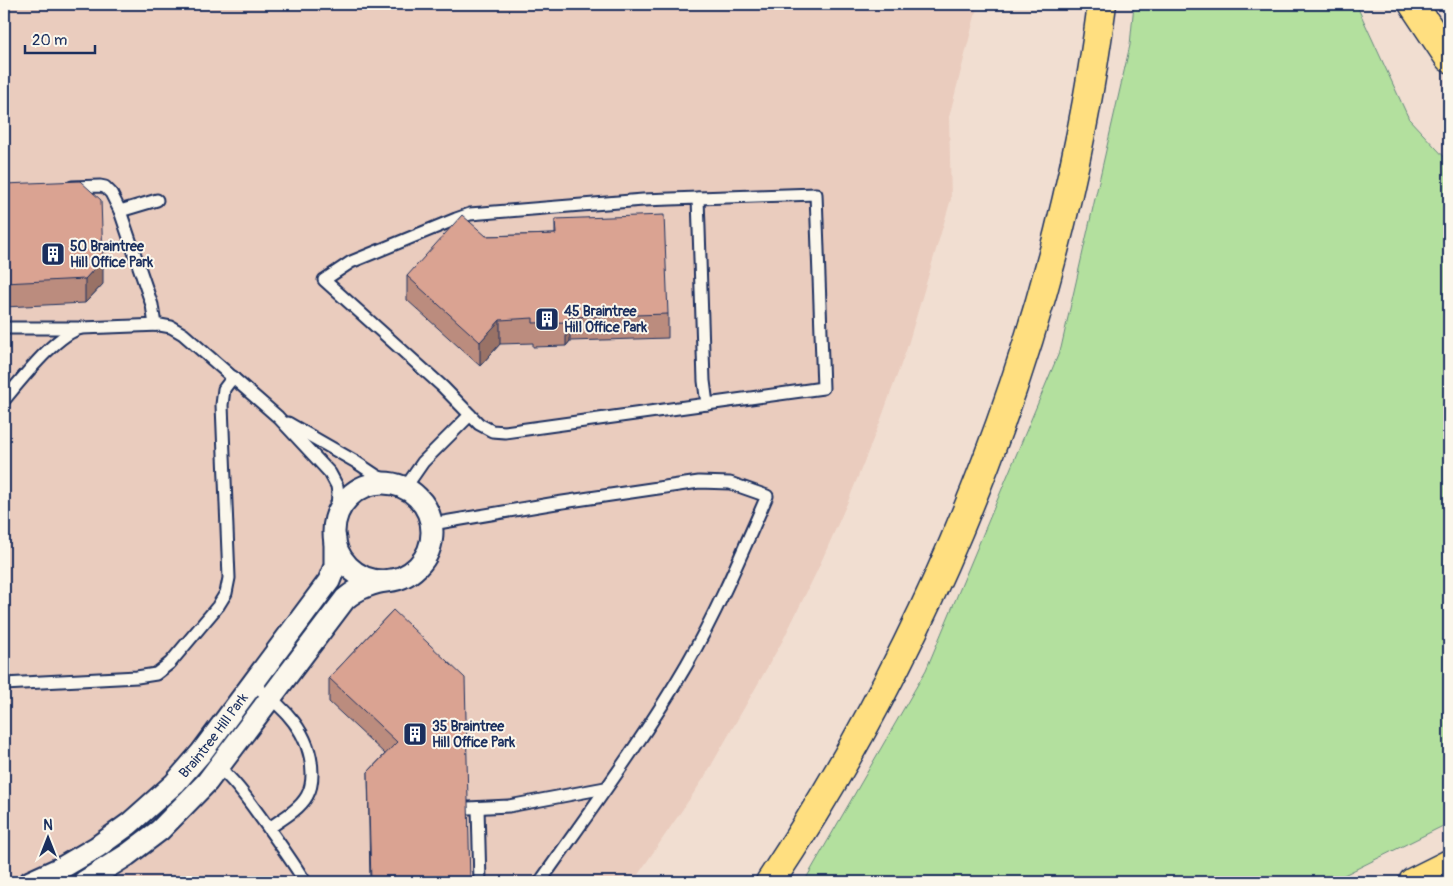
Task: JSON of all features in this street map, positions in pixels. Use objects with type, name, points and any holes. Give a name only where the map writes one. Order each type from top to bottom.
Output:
[{"type":"highway","points":[[770,882],[839,771],[900,659],[948,554],[983,468],[1025,348],[1060,226],[1086,103],[1102,4]]},
{"type":"highway","points":[[1413,4],[1449,58]]},
{"type":"highway","points":[[1413,882],[1449,864]]},
{"type":"street","name":"Braintree Hill Park","points":[[30,882],[80,858],[129,824],[170,788],[201,753],[333,574],[336,558],[335,530],[342,505],[356,492],[372,484],[388,483],[401,487]]},
{"type":"street","points":[[401,487],[413,493],[425,506],[432,524]]},
{"type":"street","name":"Braintree Hill Park","points":[[84,882],[127,855],[160,830],[192,799],[220,768],[345,599],[366,585],[406,575],[423,560],[430,545],[432,524]]},
{"type":"street","points":[[335,530],[340,555],[351,568],[359,574],[374,579],[390,580]]},
{"type":"lane","points":[[59,188],[104,187],[111,193],[120,211],[152,306],[155,325]]},
{"type":"lane","points":[[816,194],[823,388],[500,432],[492,431],[483,427],[443,387],[324,280],[351,262],[470,214],[643,200],[698,198],[816,194]]},
{"type":"lane","points":[[698,198],[704,381],[707,404]]},
{"type":"lane","points":[[120,211],[157,200]]},
{"type":"lane","points":[[4,328],[82,328],[155,325],[171,327],[183,334],[278,417],[334,479],[338,501],[335,530]]},
{"type":"lane","points":[[4,400],[58,341],[68,333],[82,328]]},
{"type":"lane","points":[[4,684],[137,677],[156,674],[170,664],[218,606],[226,593],[230,574],[222,405],[224,389],[233,377]]},
{"type":"lane","points":[[278,417],[356,462],[372,474],[401,487],[422,462],[470,415]]},
{"type":"lane","points":[[432,524],[699,482],[730,483],[767,496],[731,578],[701,638],[661,707],[540,882]]},
{"type":"lane","points":[[253,684],[287,712],[304,735],[310,756],[312,777],[307,797],[302,804],[269,828]]},
{"type":"lane","points":[[201,753],[220,768],[239,788],[269,828],[305,882]]},
{"type":"lane","points":[[480,882],[473,808],[509,806],[605,788]]},
{"type":"shaded area","points":[[4,4],[978,4],[949,117],[951,199],[907,348],[880,422],[817,571],[783,640],[704,778],[633,882],[4,882]]},
{"type":"green space","points":[[1134,4],[1356,4],[1409,119],[1449,162],[1449,823],[1330,882],[804,882],[926,670],[1061,348],[1130,45]]},
{"type":"building","name":"50 Braintree Hill Office Park","points":[[80,181],[101,200],[103,259],[85,279],[4,283],[4,184]]},
{"type":"building","name":"45 Braintree Hill Office Park","points":[[462,215],[486,236],[556,234],[555,219],[664,215],[668,314],[570,317],[566,322],[533,323],[533,318],[500,320],[480,342],[407,276]]},
{"type":"building","name":"35 Braintree Hill Office Park","points":[[393,610],[465,678],[470,882],[371,882],[368,772],[397,742],[329,678]]},
{"type":"place","name":"50 Braintree Hill Office Park","points":[[53,254]]},
{"type":"place","name":"45 Braintree Hill Office Park","points":[[547,319]]},
{"type":"place","name":"35 Braintree Hill Office Park","points":[[415,734]]}]
